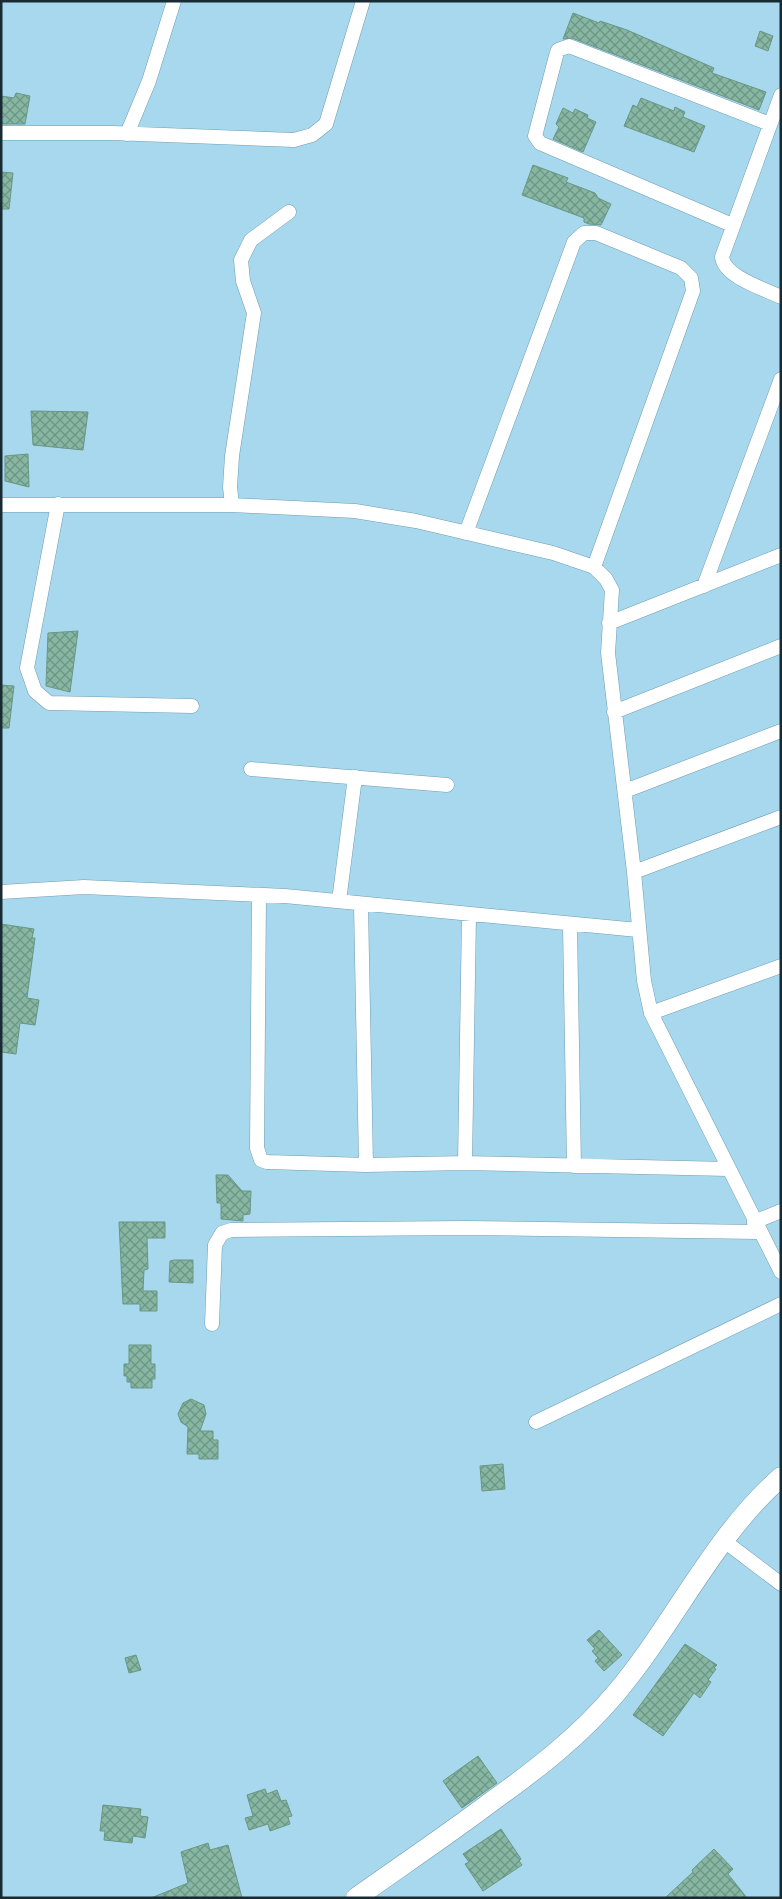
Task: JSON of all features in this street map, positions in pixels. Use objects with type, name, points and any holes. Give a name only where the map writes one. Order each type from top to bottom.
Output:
[{"type":"street","points":[[127,134],[149,81],[174,1]]},
{"type":"street","points":[[1,134],[127,134],[294,140],[312,135],[326,124],[363,1]]},
{"type":"street","points":[[732,225],[540,143],[535,136],[558,50],[569,46],[770,124]]},
{"type":"street","points":[[781,94],[722,257],[727,268],[733,274],[781,297]]},
{"type":"street","points":[[232,505],[230,487],[232,456],[254,313],[243,281],[241,260],[251,240],[289,212]]},
{"type":"street","points":[[466,533],[574,242],[584,233],[596,233],[681,268],[693,283],[693,291],[594,567]]},
{"type":"street","points":[[704,586],[781,378]]},
{"type":"street","points":[[58,504],[27,668],[35,691],[49,702],[192,706]]},
{"type":"street","points":[[1,505],[232,505],[355,511],[416,521],[553,553],[594,567],[606,579],[612,590],[608,653],[634,872],[644,981],[652,1013],[728,1169],[781,1272]]},
{"type":"street","points":[[609,622],[781,555]]},
{"type":"street","points":[[614,712],[781,646]]},
{"type":"street","points":[[625,791],[781,732]]},
{"type":"street","points":[[251,769],[447,785]]},
{"type":"street","points":[[339,901],[355,777]]},
{"type":"street","points":[[634,872],[781,816]]},
{"type":"street","points":[[1,892],[84,887],[259,895],[638,930]]},
{"type":"street","points":[[259,895],[258,1154],[267,1162],[366,1165],[465,1163],[728,1169]]},
{"type":"street","points":[[361,905],[366,1165]]},
{"type":"street","points":[[465,1163],[469,915]]},
{"type":"street","points":[[570,925],[574,1166]]},
{"type":"street","points":[[652,1013],[781,966]]},
{"type":"street","points":[[212,1324],[215,1245],[222,1233],[231,1230],[757,1227],[781,1211]]},
{"type":"street","points":[[536,1422],[781,1304]]},
{"type":"street","points":[[356,1898],[549,1760],[581,1732],[617,1692],[723,1540],[763,1493],[781,1477]]},
{"type":"street","points":[[723,1540],[781,1584]]},
{"type":"building","points":[[573,13],[599,23],[600,21],[627,30],[714,68],[712,73],[766,92],[759,110],[572,38],[563,39]]},
{"type":"building","points":[[760,31],[773,36],[768,51],[755,46]]},
{"type":"building","points":[[16,93],[30,96],[25,124],[1,124],[1,96],[14,98]]},
{"type":"building","points":[[641,98],[674,111],[675,107],[685,112],[683,117],[705,126],[694,152],[624,126],[633,105],[637,107]]},
{"type":"building","points":[[563,108],[573,113],[575,109],[588,115],[587,118],[596,122],[583,152],[553,139],[559,127],[556,124]]},
{"type":"building","points":[[533,165],[568,178],[566,182],[595,193],[598,198],[611,204],[601,225],[589,224],[584,222],[584,218],[522,195]]},
{"type":"building","points":[[1,172],[13,173],[9,209],[1,209]]},
{"type":"building","points":[[31,411],[88,412],[83,450],[33,445]]},
{"type":"building","points":[[28,454],[29,487],[5,481],[5,456]]},
{"type":"building","points":[[78,631],[70,692],[46,686],[48,633]]},
{"type":"building","points":[[1,685],[14,686],[9,728],[1,728]]},
{"type":"building","points":[[1,924],[34,929],[32,938],[35,938],[27,998],[39,1000],[35,1025],[20,1023],[16,1054],[1,1052]]},
{"type":"building","points":[[216,1175],[228,1175],[242,1191],[251,1191],[250,1214],[243,1215],[243,1221],[221,1219],[221,1203],[217,1203]]},
{"type":"building","points":[[119,1222],[165,1222],[165,1238],[147,1238],[148,1269],[144,1270],[143,1291],[157,1291],[157,1311],[140,1311],[140,1304],[123,1304]]},
{"type":"building","points":[[193,1260],[193,1283],[169,1282],[170,1261]]},
{"type":"building","points":[[129,1345],[151,1345],[151,1364],[155,1364],[155,1379],[152,1379],[152,1388],[131,1388],[131,1382],[127,1382],[127,1376],[124,1376],[124,1364],[129,1364]]},
{"type":"building","points":[[191,1399],[204,1405],[206,1414],[200,1431],[213,1431],[213,1440],[218,1440],[218,1459],[199,1459],[199,1454],[187,1454],[188,1427],[181,1422],[178,1414],[183,1403]]},
{"type":"building","points":[[503,1464],[505,1489],[482,1491],[480,1466]]},
{"type":"building","points":[[599,1630],[622,1655],[604,1671],[595,1661],[598,1658],[592,1651],[595,1649],[587,1640]]},
{"type":"building","points":[[685,1644],[717,1665],[708,1680],[711,1682],[700,1698],[694,1693],[663,1736],[633,1715]]},
{"type":"building","points":[[136,1655],[141,1670],[129,1673],[125,1658]]},
{"type":"building","points":[[478,1756],[497,1783],[462,1808],[443,1781]]},
{"type":"building","points":[[265,1789],[267,1794],[277,1790],[281,1801],[286,1800],[292,1816],[288,1817],[290,1824],[270,1831],[268,1824],[249,1830],[245,1818],[253,1816],[247,1795]]},
{"type":"building","points":[[103,1805],[141,1809],[140,1816],[148,1817],[145,1838],[133,1836],[132,1843],[104,1840],[105,1831],[100,1831]]},
{"type":"building","points":[[501,1829],[521,1859],[519,1861],[522,1865],[483,1891],[465,1864],[469,1862],[463,1854]]},
{"type":"building","points":[[208,1843],[210,1850],[228,1845],[242,1898],[151,1898],[188,1883],[181,1852]]},
{"type":"building","points":[[714,1849],[733,1869],[728,1874],[747,1898],[665,1898],[693,1872],[692,1870]]}]
